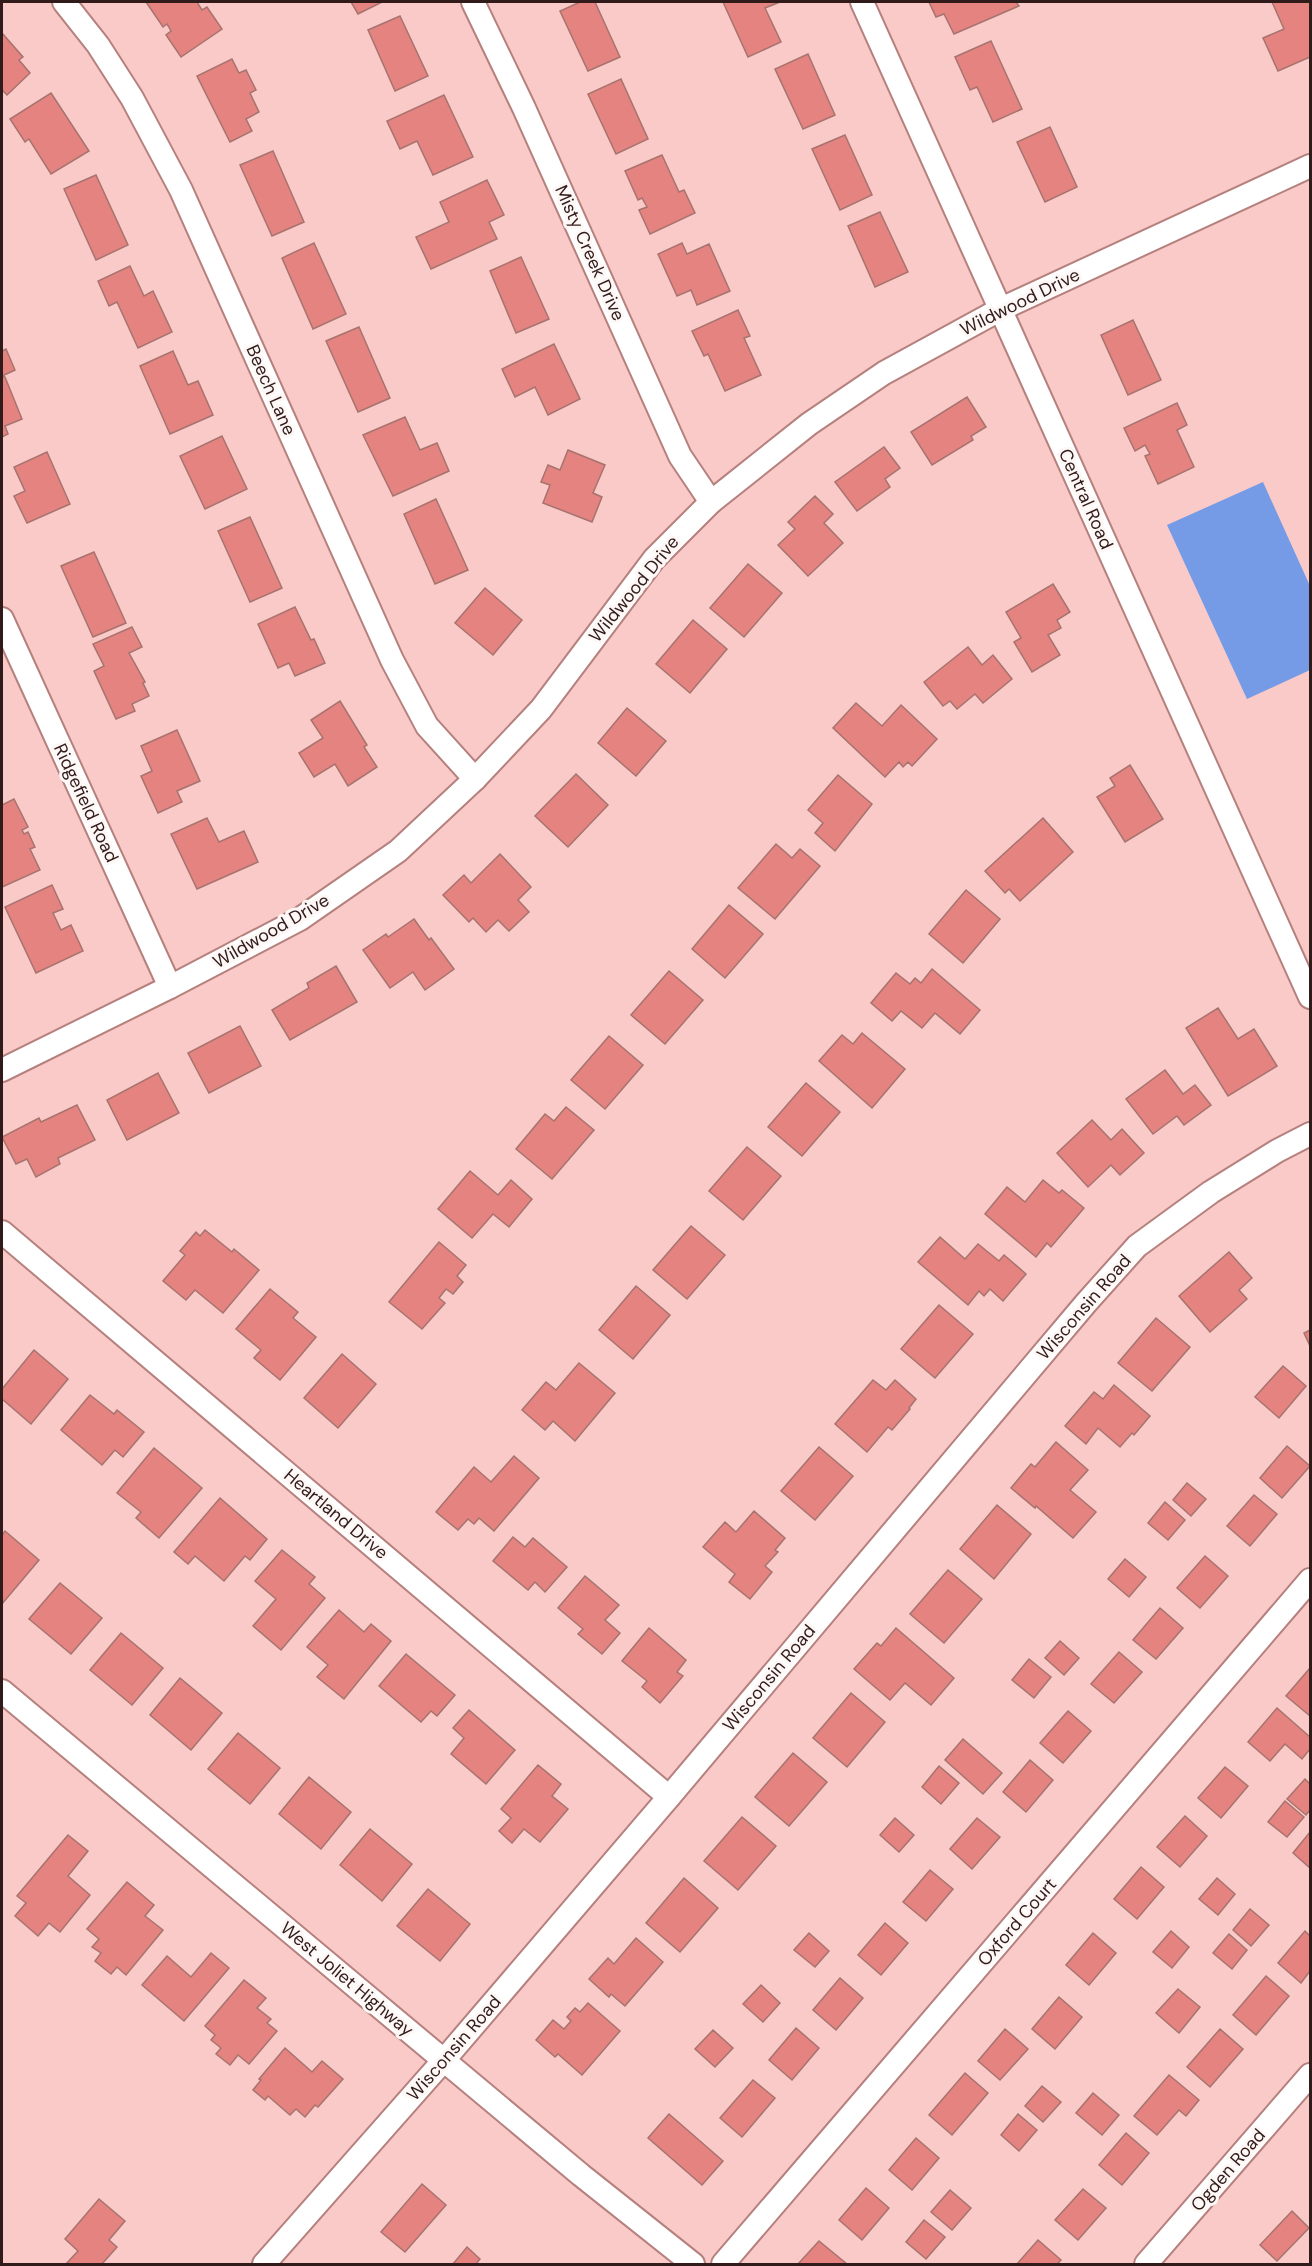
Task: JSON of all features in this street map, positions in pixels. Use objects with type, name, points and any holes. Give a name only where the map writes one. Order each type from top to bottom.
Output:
[{"type":"street","name":"Beech Lane","points":[[64,2],[98,45],[132,98],[181,190],[392,660],[427,726],[475,779]]},
{"type":"street","name":"Misty Creek Drive","points":[[473,2],[524,108],[680,456],[711,502]]},
{"type":"street","name":"Central Road","points":[[862,2],[1311,997]]},
{"type":"street","name":"Wildwood Drive","points":[[2,1070],[170,987],[300,918],[398,852],[475,779],[541,708],[654,559],[711,502],[809,424],[884,373],[1001,309],[1311,166]]},
{"type":"street","name":"Ridgefield Road","points":[[2,619],[170,987]]},
{"type":"street","name":"Wisconsin Road","points":[[264,2265],[444,2060],[1078,1312],[1137,1246],[1211,1192],[1277,1151],[1311,1134]]},
{"type":"street","name":"Heartland Drive","points":[[2,1232],[669,1797]]},
{"type":"street","name":"Oxford Court","points":[[723,2265],[1311,1580]]},
{"type":"street","name":"West Joliet Highway","points":[[2,1691],[581,2175],[693,2265]]},
{"type":"street","name":"Ogden Road","points":[[1146,2265],[1311,2075]]},
{"type":"water","points":[[1263,482],[1310,586],[1310,670],[1247,699],[1167,525]]},
{"type":"building","points":[[146,2],[197,2],[202,10],[207,7],[222,29],[181,57],[166,35],[171,31],[167,24],[163,27]]},
{"type":"building","points":[[351,2],[382,2],[358,14]]},
{"type":"building","points":[[580,2],[595,2],[620,57],[588,71],[560,11]]},
{"type":"building","points":[[723,2],[780,2],[765,8],[781,42],[748,57]]},
{"type":"building","points":[[929,2],[1016,2],[1019,6],[954,34],[944,14],[936,17]]},
{"type":"building","points":[[1272,2],[1310,2],[1310,57],[1278,71],[1263,38],[1284,29]]},
{"type":"building","points":[[400,16],[428,76],[395,91],[368,30]]},
{"type":"building","points":[[2,33],[23,57],[19,60],[30,73],[7,95],[2,90]]},
{"type":"building","points":[[991,41],[1022,109],[993,122],[977,87],[970,90],[955,57]]},
{"type":"building","points":[[808,54],[835,115],[803,129],[775,69]]},
{"type":"building","points":[[232,59],[239,73],[246,70],[256,90],[250,93],[259,112],[246,119],[252,131],[230,142],[197,76]]},
{"type":"building","points":[[621,79],[648,139],[616,154],[588,94]]},
{"type":"building","points":[[51,93],[89,151],[51,174],[29,139],[25,142],[10,119]]},
{"type":"building","points":[[444,95],[473,157],[433,175],[417,141],[400,149],[387,121]]},
{"type":"building","points":[[1050,127],[1077,187],[1045,202],[1017,142]]},
{"type":"building","points":[[845,135],[872,195],[840,210],[812,149]]},
{"type":"building","points":[[273,151],[304,222],[272,236],[240,165]]},
{"type":"building","points":[[662,155],[679,192],[684,190],[695,213],[650,234],[639,210],[647,207],[642,198],[638,200],[625,171]]},
{"type":"building","points":[[96,175],[128,245],[96,260],[64,189]]},
{"type":"building","points":[[487,180],[504,215],[489,222],[497,239],[431,269],[416,237],[449,222],[440,202]]},
{"type":"building","points":[[880,212],[908,272],[875,287],[848,226]]},
{"type":"building","points":[[314,243],[346,314],[313,329],[282,258]]},
{"type":"building","points":[[682,243],[687,254],[709,244],[730,291],[697,305],[691,290],[677,296],[658,254]]},
{"type":"building","points":[[521,257],[549,319],[516,333],[490,271]]},
{"type":"building","points":[[130,266],[144,296],[153,291],[172,332],[138,348],[117,302],[109,306],[98,281]]},
{"type":"building","points":[[738,310],[750,336],[744,338],[761,375],[725,391],[708,354],[704,356],[692,331]]},
{"type":"building","points":[[1133,320],[1161,380],[1128,395],[1101,335]]},
{"type":"building","points":[[359,327],[390,398],[358,412],[326,341]]},
{"type":"building","points":[[554,344],[580,399],[548,415],[535,387],[515,397],[502,369]]},
{"type":"building","points":[[6,349],[15,370],[2,376],[2,351]]},
{"type":"building","points":[[173,351],[188,385],[198,381],[213,415],[170,434],[140,366]]},
{"type":"building","points":[[2,376],[5,377],[22,419],[5,426],[8,434],[2,437]]},
{"type":"building","points":[[967,397],[986,427],[971,436],[973,440],[932,465],[911,432]]},
{"type":"building","points":[[1177,403],[1187,425],[1177,430],[1194,467],[1158,484],[1145,456],[1150,454],[1145,445],[1135,451],[1124,428]]},
{"type":"building","points":[[405,417],[420,450],[437,443],[449,471],[393,496],[363,435]]},
{"type":"building","points":[[222,436],[247,489],[205,509],[180,456]]},
{"type":"building","points":[[884,447],[900,468],[885,479],[890,487],[857,511],[835,482]]},
{"type":"building","points":[[568,450],[605,465],[593,493],[602,497],[592,522],[543,503],[550,485],[541,482],[548,465],[560,470]]},
{"type":"building","points":[[47,452],[70,504],[27,523],[14,496],[25,491],[14,467]]},
{"type":"building","points":[[815,496],[833,514],[824,523],[843,543],[808,576],[778,545],[795,529],[788,522]]},
{"type":"building","points":[[436,499],[468,570],[435,584],[404,514]]},
{"type":"building","points":[[250,517],[282,588],[250,602],[218,531]]},
{"type":"building","points":[[94,552],[126,623],[93,637],[61,566]]},
{"type":"building","points":[[748,564],[782,593],[744,637],[710,608]]},
{"type":"building","points":[[1053,584],[1070,612],[1057,620],[1061,628],[1048,635],[1060,655],[1032,672],[1014,642],[1021,638],[1006,612]]},
{"type":"building","points":[[485,588],[522,620],[493,655],[455,623]]},
{"type":"building","points":[[295,607],[325,663],[295,676],[289,663],[278,668],[258,624]]},
{"type":"building","points":[[693,620],[727,649],[690,693],[656,664]]},
{"type":"building","points":[[132,627],[142,647],[129,653],[145,682],[143,683],[149,696],[132,704],[135,711],[116,719],[94,671],[104,666],[93,644]]},
{"type":"building","points":[[968,647],[982,665],[993,655],[1012,679],[983,703],[975,694],[957,709],[950,701],[943,706],[924,682]]},
{"type":"building","points":[[340,701],[367,745],[364,747],[377,767],[348,786],[335,764],[314,777],[299,753],[323,738],[311,720]]},
{"type":"building","points":[[856,703],[882,726],[901,705],[937,739],[912,766],[908,762],[903,767],[899,762],[885,777],[833,728]]},
{"type":"building","points":[[627,708],[666,741],[636,776],[598,743]]},
{"type":"building","points":[[177,730],[200,781],[177,791],[182,802],[158,813],[141,776],[152,771],[141,746]]},
{"type":"building","points":[[1130,765],[1163,819],[1125,842],[1097,797],[1115,786],[1110,778]]},
{"type":"building","points":[[576,774],[608,805],[568,847],[535,816]]},
{"type":"building","points":[[838,775],[872,804],[835,851],[815,833],[823,823],[808,810]]},
{"type":"building","points":[[14,799],[28,827],[22,830],[24,834],[28,832],[35,847],[30,849],[40,870],[2,887],[2,805]]},
{"type":"building","points":[[207,818],[219,842],[244,831],[258,862],[197,889],[171,834]]},
{"type":"building","points":[[1043,818],[1073,852],[1020,901],[1009,889],[1005,893],[985,871]]},
{"type":"building","points":[[776,844],[792,858],[800,849],[820,866],[775,919],[738,888]]},
{"type":"building","points":[[500,854],[531,887],[518,900],[529,912],[509,931],[498,920],[486,932],[473,918],[469,922],[443,895],[464,875],[471,883]]},
{"type":"building","points":[[52,885],[63,909],[53,913],[61,930],[71,925],[83,951],[36,973],[5,907]]},
{"type":"building","points":[[966,890],[1000,919],[963,963],[929,934]]},
{"type":"building","points":[[729,905],[763,934],[725,978],[692,949]]},
{"type":"building","points":[[414,919],[454,969],[425,990],[413,972],[390,988],[363,950],[386,934],[388,937]]},
{"type":"building","points":[[336,966],[357,1002],[290,1040],[272,1010],[309,988],[307,983]]},
{"type":"building","points":[[932,969],[980,1010],[960,1034],[935,1013],[922,1028],[901,1011],[892,1021],[871,1003],[896,973],[910,984],[915,978],[921,983]]},
{"type":"building","points":[[669,971],[703,1000],[665,1044],[631,1015]]},
{"type":"building","points":[[1218,1008],[1238,1039],[1254,1029],[1277,1066],[1228,1096],[1186,1028]]},
{"type":"building","points":[[240,1026],[261,1066],[209,1093],[188,1053]]},
{"type":"building","points":[[862,1033],[905,1069],[872,1108],[819,1061],[842,1035],[853,1044]]},
{"type":"building","points":[[609,1036],[643,1065],[605,1109],[571,1080]]},
{"type":"building","points":[[1165,1070],[1183,1094],[1195,1085],[1211,1105],[1184,1125],[1177,1116],[1153,1134],[1126,1099]]},
{"type":"building","points":[[158,1073],[179,1113],[127,1140],[107,1100]]},
{"type":"building","points":[[806,1083],[840,1112],[802,1156],[768,1127]]},
{"type":"building","points":[[77,1105],[95,1140],[58,1158],[60,1164],[36,1177],[27,1159],[16,1164],[2,1137],[39,1118],[41,1122]]},
{"type":"building","points":[[566,1107],[594,1130],[552,1179],[516,1149],[545,1114],[554,1121]]},
{"type":"building","points":[[1092,1120],[1111,1140],[1122,1129],[1144,1153],[1120,1175],[1111,1165],[1088,1187],[1057,1153]]},
{"type":"building","points":[[747,1147],[781,1176],[743,1220],[709,1191]]},
{"type":"building","points":[[470,1171],[498,1195],[511,1180],[532,1199],[509,1227],[493,1214],[472,1238],[438,1209]]},
{"type":"building","points":[[1043,1180],[1059,1193],[1062,1190],[1084,1208],[1051,1247],[1047,1243],[1036,1257],[985,1214],[1007,1187],[1025,1202]]},
{"type":"building","points":[[691,1226],[725,1255],[687,1299],[653,1270]]},
{"type":"building","points":[[205,1230],[232,1252],[234,1249],[259,1270],[223,1313],[195,1290],[186,1300],[163,1281],[185,1255],[180,1251],[196,1232],[200,1236]]},
{"type":"building","points":[[940,1237],[965,1259],[978,1244],[999,1261],[1004,1255],[1026,1274],[1003,1301],[990,1289],[984,1296],[979,1291],[968,1305],[918,1262]]},
{"type":"building","points":[[439,1242],[466,1265],[457,1276],[463,1282],[453,1294],[446,1289],[439,1298],[445,1303],[422,1329],[389,1302]]},
{"type":"building","points":[[1229,1252],[1252,1278],[1239,1290],[1247,1299],[1210,1332],[1179,1296]]},
{"type":"building","points":[[636,1286],[670,1315],[633,1359],[599,1330]]},
{"type":"building","points":[[270,1289],[298,1312],[293,1318],[316,1337],[280,1380],[254,1358],[261,1350],[236,1329]]},
{"type":"building","points":[[939,1305],[973,1334],[935,1378],[901,1349]]},
{"type":"building","points":[[1156,1318],[1190,1347],[1152,1391],[1118,1363]]},
{"type":"building","points":[[1310,1330],[1310,1346],[1304,1333]]},
{"type":"building","points":[[34,1350],[68,1379],[31,1424],[2,1399],[2,1389]]},
{"type":"building","points":[[342,1354],[376,1384],[338,1428],[304,1398]]},
{"type":"building","points":[[579,1363],[615,1393],[575,1441],[553,1421],[545,1430],[522,1410],[546,1382],[556,1390]]},
{"type":"building","points":[[1283,1366],[1306,1386],[1279,1418],[1255,1397]]},
{"type":"building","points":[[873,1380],[886,1390],[895,1380],[916,1399],[892,1430],[888,1427],[867,1452],[835,1424]]},
{"type":"building","points":[[1114,1385],[1150,1416],[1120,1447],[1098,1428],[1086,1444],[1065,1426],[1094,1392],[1103,1399]]},
{"type":"building","points":[[90,1395],[114,1414],[117,1410],[144,1432],[123,1457],[115,1450],[102,1465],[61,1430]]},
{"type":"building","points":[[1056,1442],[1088,1470],[1070,1490],[1096,1512],[1073,1538],[1011,1488],[1031,1464],[1035,1467]]},
{"type":"building","points":[[1287,1446],[1310,1466],[1282,1498],[1260,1478]]},
{"type":"building","points":[[819,1447],[853,1476],[815,1520],[781,1491]]},
{"type":"building","points":[[154,1448],[202,1488],[159,1538],[136,1518],[141,1512],[117,1493]]},
{"type":"building","points":[[514,1456],[539,1478],[494,1531],[479,1518],[474,1524],[468,1519],[458,1530],[436,1512],[474,1467],[491,1482]]},
{"type":"building","points":[[1187,1483],[1206,1499],[1191,1516],[1173,1500]]},
{"type":"building","points":[[1254,1495],[1277,1514],[1250,1546],[1227,1526]]},
{"type":"building","points":[[220,1498],[267,1539],[250,1560],[245,1556],[224,1581],[195,1556],[188,1564],[174,1552]]},
{"type":"building","points":[[1165,1502],[1185,1520],[1168,1540],[1148,1523]]},
{"type":"building","points":[[997,1505],[1031,1534],[994,1579],[960,1549]]},
{"type":"building","points":[[754,1511],[785,1538],[775,1550],[778,1552],[765,1566],[772,1572],[750,1599],[729,1582],[735,1574],[703,1547],[725,1522],[736,1532]]},
{"type":"building","points":[[5,1531],[39,1560],[2,1604],[2,1535]]},
{"type":"building","points":[[513,1537],[525,1547],[533,1538],[567,1567],[545,1592],[535,1582],[528,1590],[493,1561]]},
{"type":"building","points":[[282,1550],[315,1577],[309,1584],[325,1598],[281,1650],[253,1626],[276,1599],[255,1581]]},
{"type":"building","points":[[1205,1556],[1228,1576],[1200,1608],[1177,1588]]},
{"type":"building","points":[[1125,1559],[1146,1577],[1129,1597],[1108,1579]]},
{"type":"building","points":[[948,1570],[982,1599],[944,1643],[910,1614]]},
{"type":"building","points":[[585,1576],[619,1605],[605,1620],[620,1633],[602,1654],[578,1634],[583,1629],[558,1608]]},
{"type":"building","points":[[60,1583],[102,1618],[71,1654],[29,1619]]},
{"type":"building","points":[[1160,1608],[1183,1628],[1156,1659],[1133,1640]]},
{"type":"building","points":[[339,1610],[364,1632],[371,1624],[391,1641],[344,1699],[317,1677],[328,1665],[307,1647]]},
{"type":"building","points":[[649,1628],[686,1660],[677,1672],[683,1676],[660,1703],[642,1687],[647,1681],[622,1661]]},
{"type":"building","points":[[896,1628],[954,1678],[931,1705],[905,1683],[890,1700],[854,1669],[877,1643],[881,1646]]},
{"type":"building","points":[[121,1633],[163,1668],[132,1705],[90,1670]]},
{"type":"building","points":[[1060,1641],[1079,1658],[1064,1675],[1045,1658]]},
{"type":"building","points":[[1119,1652],[1142,1672],[1114,1703],[1091,1684]]},
{"type":"building","points":[[406,1654],[455,1695],[437,1716],[431,1711],[421,1722],[379,1686]]},
{"type":"building","points":[[1029,1659],[1051,1677],[1034,1698],[1012,1680]]},
{"type":"building","points":[[1310,1668],[1310,1716],[1286,1696]]},
{"type":"building","points":[[180,1678],[222,1713],[191,1750],[150,1715]]},
{"type":"building","points":[[851,1693],[885,1722],[847,1767],[813,1738]]},
{"type":"building","points":[[1277,1708],[1310,1737],[1310,1749],[1302,1759],[1285,1744],[1270,1761],[1248,1742]]},
{"type":"building","points":[[469,1710],[515,1750],[486,1784],[451,1754],[464,1738],[453,1728]]},
{"type":"building","points":[[1068,1711],[1091,1731],[1063,1763],[1040,1743]]},
{"type":"building","points":[[238,1733],[280,1768],[250,1804],[208,1769]]},
{"type":"building","points":[[963,1739],[1002,1773],[983,1794],[945,1760]]},
{"type":"building","points":[[793,1753],[827,1782],[789,1826],[755,1797]]},
{"type":"building","points":[[1030,1760],[1053,1780],[1026,1812],[1003,1792]]},
{"type":"building","points":[[538,1765],[561,1784],[552,1796],[568,1809],[540,1842],[524,1829],[512,1843],[499,1831],[511,1818],[501,1809]]},
{"type":"building","points":[[939,1766],[959,1783],[941,1804],[922,1787]]},
{"type":"building","points":[[1225,1767],[1248,1786],[1221,1818],[1198,1798]]},
{"type":"building","points":[[309,1777],[351,1812],[321,1849],[279,1814]]},
{"type":"building","points":[[1305,1779],[1310,1784],[1310,1810],[1306,1815],[1287,1799]]},
{"type":"building","points":[[1285,1801],[1304,1817],[1287,1837],[1268,1822]]},
{"type":"building","points":[[1185,1816],[1207,1836],[1180,1867],[1157,1847]]},
{"type":"building","points":[[742,1817],[776,1846],[738,1890],[704,1861]]},
{"type":"building","points":[[895,1818],[914,1835],[899,1852],[880,1835]]},
{"type":"building","points":[[977,1818],[1000,1837],[972,1869],[950,1849]]},
{"type":"building","points":[[370,1829],[412,1864],[382,1901],[340,1865]]},
{"type":"building","points":[[1310,1832],[1310,1868],[1293,1853]]},
{"type":"building","points":[[68,1835],[88,1851],[68,1876],[90,1895],[60,1932],[49,1923],[38,1936],[15,1916],[26,1903],[17,1896]]},
{"type":"building","points":[[1141,1867],[1164,1887],[1137,1919],[1114,1899]]},
{"type":"building","points":[[930,1870],[953,1889],[926,1921],[903,1902]]},
{"type":"building","points":[[684,1878],[718,1908],[680,1952],[646,1923]]},
{"type":"building","points":[[1217,1878],[1235,1894],[1218,1915],[1199,1899]]},
{"type":"building","points":[[127,1882],[154,1905],[145,1916],[163,1930],[126,1975],[117,1967],[111,1974],[95,1961],[101,1953],[92,1947],[99,1939],[87,1929]]},
{"type":"building","points":[[428,1889],[470,1924],[440,1961],[397,1926]]},
{"type":"building","points":[[1250,1909],[1269,1925],[1251,1946],[1233,1930]]},
{"type":"building","points":[[885,1923],[908,1943],[881,1975],[858,1955]]},
{"type":"building","points":[[1171,1931],[1189,1947],[1172,1968],[1153,1952]]},
{"type":"building","points":[[1305,1931],[1310,1936],[1310,1971],[1301,1983],[1278,1963]]},
{"type":"building","points":[[809,1933],[829,1951],[815,1967],[794,1950]]},
{"type":"building","points":[[1093,1933],[1116,1953],[1089,1985],[1066,1965]]},
{"type":"building","points":[[1229,1934],[1247,1950],[1232,1969],[1213,1953]]},
{"type":"building","points":[[636,1938],[663,1962],[625,2006],[611,1994],[609,1997],[589,1979],[608,1958],[614,1964]]},
{"type":"building","points":[[211,1953],[229,1968],[184,2021],[142,1985],[167,1956],[191,1977]]},
{"type":"building","points":[[1266,1976],[1289,1996],[1256,2035],[1233,2015]]},
{"type":"building","points":[[840,1978],[863,1998],[836,2030],[813,2010]]},
{"type":"building","points":[[244,1980],[266,1998],[257,2008],[271,2019],[267,2023],[277,2031],[249,2064],[238,2055],[230,2065],[216,2054],[221,2048],[211,2040],[215,2035],[205,2026]]},
{"type":"building","points":[[761,1985],[780,2003],[763,2022],[743,2004]]},
{"type":"building","points":[[1178,1989],[1200,2007],[1179,2033],[1156,2013]]},
{"type":"building","points":[[1059,1997],[1082,2017],[1055,2049],[1032,2029]]},
{"type":"building","points":[[588,2003],[620,2031],[582,2075],[558,2054],[555,2057],[536,2040],[553,2020],[564,2029],[571,2021],[567,2017],[575,2008],[580,2012]]},
{"type":"building","points":[[796,2028],[819,2048],[792,2080],[769,2060]]},
{"type":"building","points":[[1005,2029],[1028,2049],[1000,2080],[978,2061]]},
{"type":"building","points":[[1220,2029],[1243,2049],[1210,2087],[1187,2067]]},
{"type":"building","points":[[713,2030],[733,2048],[715,2067],[695,2049]]},
{"type":"building","points":[[285,2048],[312,2072],[322,2061],[343,2079],[318,2107],[315,2105],[305,2117],[296,2109],[290,2115],[268,2096],[265,2100],[253,2090],[261,2080],[259,2079]]},
{"type":"building","points":[[965,2073],[988,2093],[952,2135],[929,2115]]},
{"type":"building","points":[[1169,2075],[1199,2100],[1186,2116],[1179,2110],[1157,2135],[1134,2116]]},
{"type":"building","points":[[753,2080],[775,2098],[742,2137],[720,2118]]},
{"type":"building","points":[[1042,2086],[1061,2102],[1043,2122],[1025,2106]]},
{"type":"building","points":[[1093,2093],[1119,2115],[1102,2135],[1076,2113]]},
{"type":"building","points":[[669,2114],[723,2161],[702,2185],[648,2138]]},
{"type":"building","points":[[1018,2114],[1037,2130],[1019,2151],[1001,2135]]},
{"type":"building","points":[[1126,2133],[1149,2153],[1122,2185],[1099,2165]]},
{"type":"building","points":[[916,2138],[939,2158],[912,2190],[889,2170]]},
{"type":"building","points":[[422,2184],[446,2205],[405,2252],[381,2232]]},
{"type":"building","points":[[866,2188],[889,2208],[862,2240],[839,2220]]},
{"type":"building","points":[[1083,2189],[1106,2208],[1078,2240],[1055,2220]]},
{"type":"building","points":[[950,2190],[971,2208],[952,2230],[931,2212]]},
{"type":"building","points":[[99,2199],[125,2221],[109,2240],[117,2247],[102,2264],[66,2264],[78,2251],[65,2239]]},
{"type":"building","points":[[1292,2211],[1309,2228],[1277,2261],[1260,2245]]},
{"type":"building","points":[[924,2220],[945,2237],[926,2259],[906,2242]]},
{"type":"building","points":[[1038,2240],[1061,2260],[1057,2264],[1017,2264]]},
{"type":"building","points":[[819,2241],[847,2264],[798,2264]]},
{"type":"building","points":[[467,2247],[480,2259],[476,2264],[453,2264]]}]
